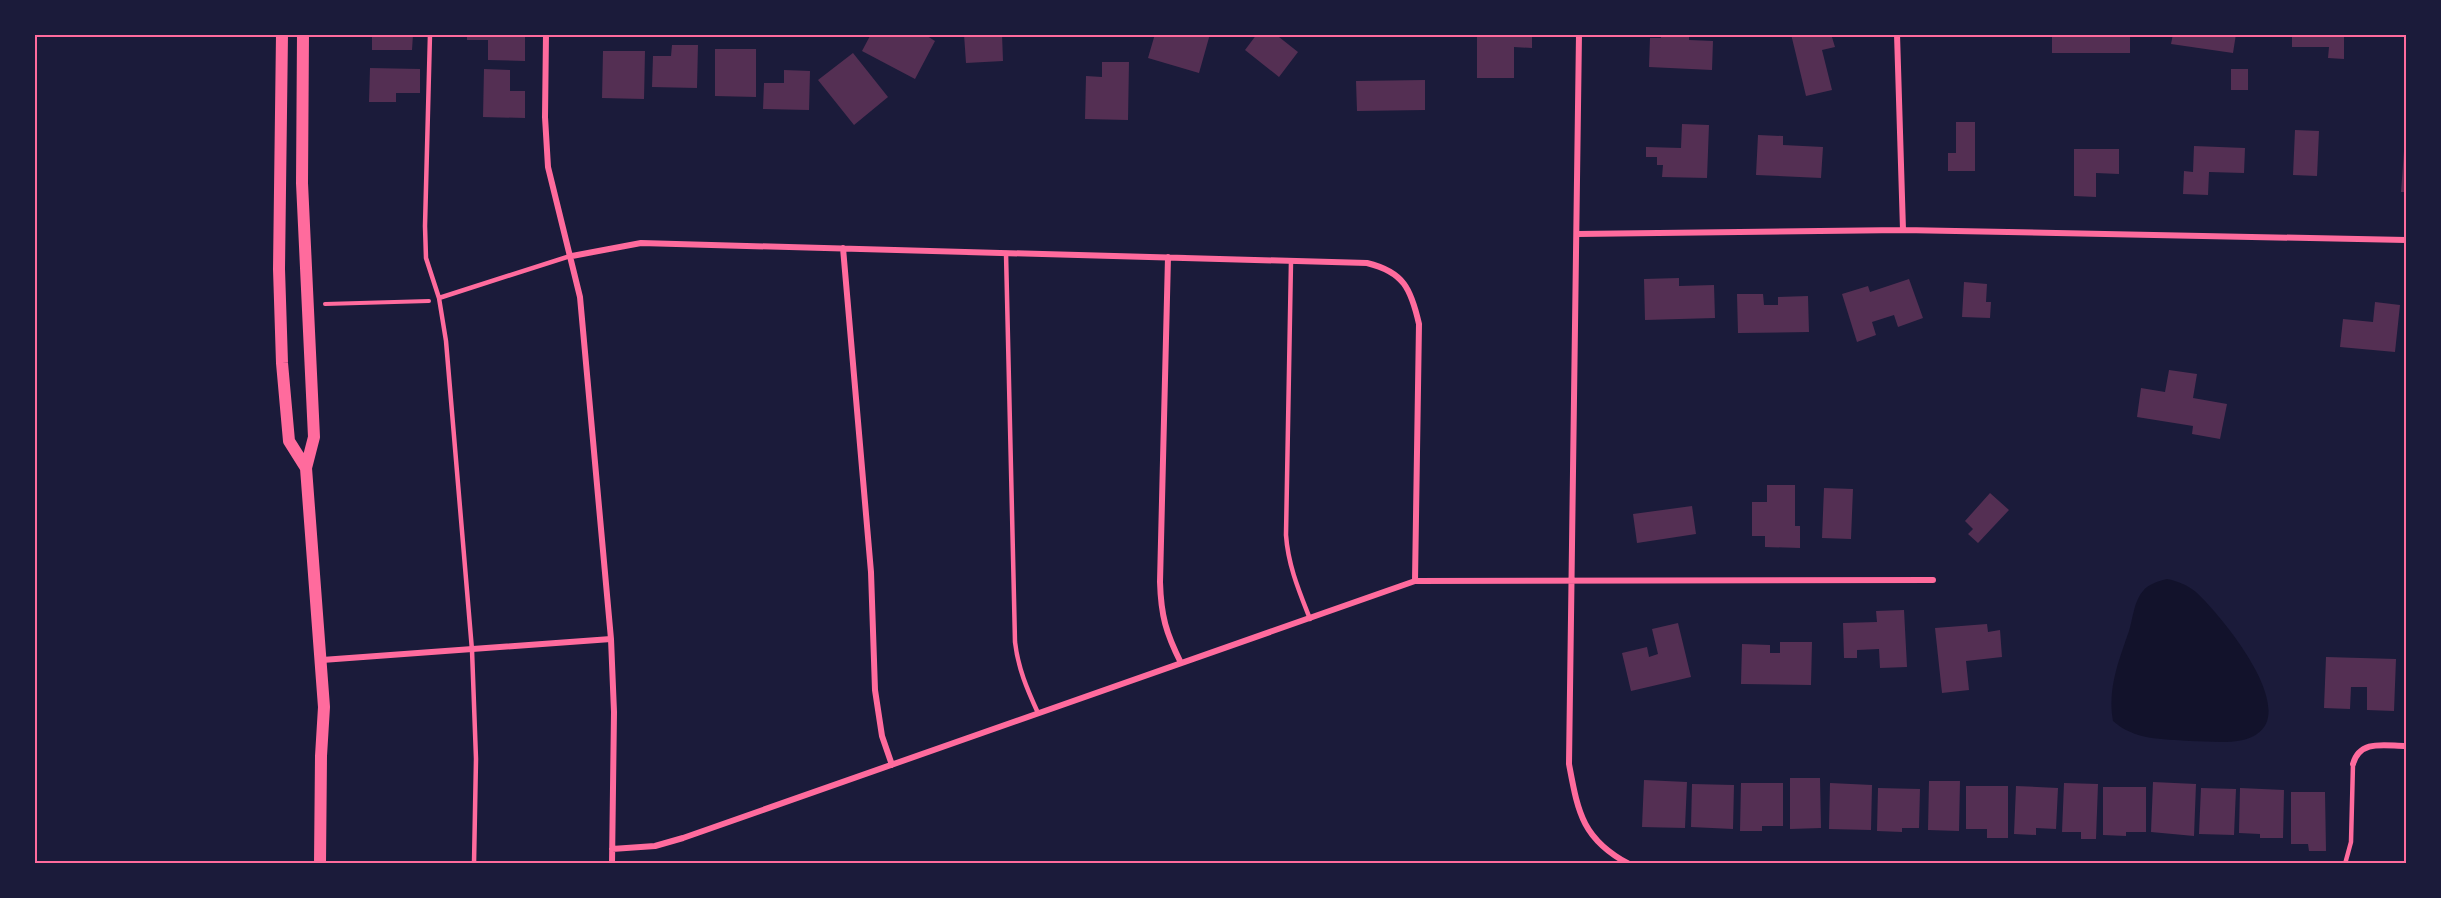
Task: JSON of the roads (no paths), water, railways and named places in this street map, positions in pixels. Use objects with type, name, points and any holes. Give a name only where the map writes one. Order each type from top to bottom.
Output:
[{"type":"main road","points":[[282,34],[279,268],[282,363],[289,441],[306,468]]},
{"type":"main road","points":[[303,34],[302,183],[314,437],[306,468],[324,707],[320,864]]},
{"type":"street","points":[[546,34],[545,117],[548,167],[572,256],[580,297],[611,639],[614,712],[612,864]]},
{"type":"street","points":[[1579,34],[1569,764],[1577,809],[1590,832],[1610,852],[1629,864]]},
{"type":"street","points":[[1897,34],[1903,230]]},
{"type":"street","points":[[1577,234],[1903,230],[2406,240]]},
{"type":"street","points":[[572,256],[641,243],[1367,263],[1387,268],[1403,282],[1414,301],[1419,324],[1415,581]]},
{"type":"street","points":[[843,248],[871,572],[875,690],[882,736],[892,765]]},
{"type":"street","points":[[1168,257],[1160,592],[1161,611],[1166,629],[1181,663]]},
{"type":"street","points":[[612,849],[655,846],[683,838],[1415,581],[1933,580]]},
{"type":"street","points":[[322,660],[611,639]]},
{"type":"street","points":[[2353,764],[2355,754],[2367,746],[2406,746]]},
{"type":"lane","points":[[430,34],[426,258],[439,298],[452,390],[472,650],[476,759],[474,864]]},
{"type":"lane","points":[[1006,253],[1015,642],[1020,670],[1038,714]]},
{"type":"lane","points":[[439,298],[572,256]]},
{"type":"lane","points":[[1292,261],[1286,535],[1292,574],[1310,619]]},
{"type":"lane","points":[[2344,864],[2351,842],[2353,764]]}]
